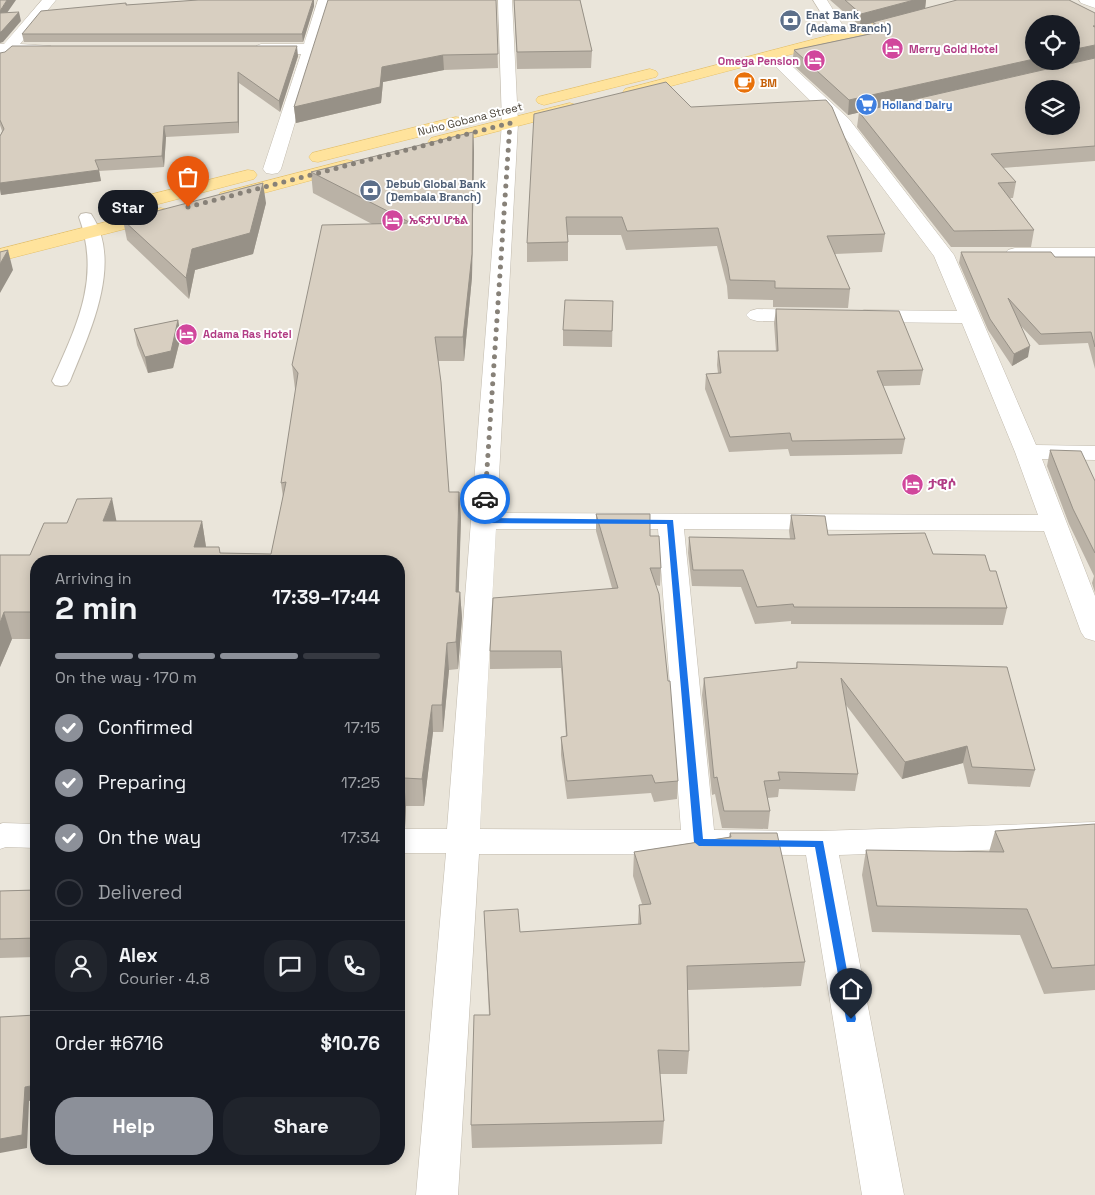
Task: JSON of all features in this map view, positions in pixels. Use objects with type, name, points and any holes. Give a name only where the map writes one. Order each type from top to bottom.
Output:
[{"type":"main road","name":"Nuho Gobana Street","points":[[0,255],[90,224],[272,169],[773,56],[940,0]]},
{"type":"main road","name":"Nuho Gobana Street","points":[[0,238],[90,224],[840,32],[980,0]]},
{"type":"street","points":[[3,52],[49,0]]},
{"type":"street","points":[[272,169],[325,0]]},
{"type":"street","points":[[437,1195],[463,842],[509,116],[505,0]]},
{"type":"street","points":[[820,0],[840,32]]},
{"type":"street","points":[[1086,0],[1095,4]]},
{"type":"street","points":[[3,52],[57,49]]},
{"type":"street","points":[[242,49],[310,49]]},
{"type":"street","points":[[773,56],[853,121],[953,255],[970,317],[1027,452],[1095,632]]},
{"type":"street","points":[[1000,254],[1095,254]]},
{"type":"street","points":[[757,315],[970,317]]},
{"type":"street","points":[[1027,452],[1095,452]]},
{"type":"street","points":[[484,520],[1055,523]]},
{"type":"street","points":[[670,521],[699,842]]},
{"type":"street","points":[[405,841],[820,843],[1095,834]]},
{"type":"street","points":[[0,837],[3,835],[30,836]]},
{"type":"street","points":[[820,843],[882,1195]]},
{"type":"lane","points":[[62,381],[88,316],[97,272],[90,224]]},
{"type":"shaded area","points":[[0,0],[1095,0],[1095,1195],[0,1195]]},
{"type":"building","points":[[0,0],[7,0],[0,11]]},
{"type":"building","points":[[198,0],[313,0],[302,34],[22,34],[41,11],[126,3],[126,5]]},
{"type":"building","points":[[328,0],[496,0],[498,54],[443,55],[382,67],[380,87],[294,107]]},
{"type":"building","points":[[514,0],[580,0],[592,51],[517,52]]},
{"type":"building","points":[[845,0],[914,0],[861,14]]},
{"type":"building","points":[[957,0],[1069,0],[1095,13],[1095,26],[1093,26],[1095,27],[1095,45],[1080,48],[1080,15],[1025,15],[1025,61],[849,100],[794,50],[884,31],[873,22]]},
{"type":"building","points":[[19,12],[1,32],[0,32],[0,13]]},
{"type":"building","points":[[12,46],[297,46],[279,101],[238,72],[238,122],[164,126],[162,156],[95,160],[99,170],[0,183],[0,136],[4,129],[0,120],[0,53],[5,52]]},
{"type":"building","points":[[1095,58],[1095,146],[991,154],[1016,182],[998,183],[1034,230],[954,231],[859,112],[1043,70],[1080,70],[1080,61]]},
{"type":"building","points":[[666,82],[691,107],[826,100],[832,107],[885,234],[827,236],[850,289],[775,288],[775,281],[730,280],[718,228],[627,231],[622,217],[566,217],[568,242],[527,243],[534,114]]},
{"type":"building","points":[[473,132],[472,254],[463,337],[435,337],[441,382],[449,492],[459,492],[456,592],[460,592],[456,642],[447,643],[442,705],[432,705],[422,779],[405,778],[405,555],[30,555],[44,523],[67,523],[77,499],[112,498],[103,521],[202,521],[194,547],[219,547],[220,553],[271,554],[286,482],[281,483],[298,373],[292,365],[322,225],[411,223],[311,172]]},
{"type":"building","points":[[263,183],[250,233],[192,249],[186,278],[123,220]]},
{"type":"building","points":[[8,250],[0,264],[0,252]]},
{"type":"building","points":[[961,252],[1051,252],[1055,257],[1095,257],[1095,347],[1091,332],[1041,334],[1008,298],[1030,346],[1014,354],[990,319]]},
{"type":"building","points":[[565,300],[613,301],[612,331],[563,330]]},
{"type":"building","points":[[776,309],[899,311],[923,370],[877,371],[905,439],[792,441],[790,433],[730,437],[706,374],[721,373],[718,351],[778,351]]},
{"type":"building","points":[[178,320],[171,351],[145,357],[134,329]]},
{"type":"building","points":[[1050,450],[1081,451],[1095,481],[1095,553],[1073,509]]},
{"type":"building","points":[[596,514],[650,514],[650,536],[659,536],[661,568],[650,568],[659,594],[668,681],[670,681],[678,781],[655,783],[652,775],[567,781],[561,737],[567,736],[561,651],[490,651],[493,598],[618,588]]},
{"type":"building","points":[[791,515],[825,516],[828,535],[925,533],[933,554],[985,555],[990,571],[996,571],[1007,608],[794,607],[793,604],[757,607],[743,570],[693,570],[689,537],[795,539]]},
{"type":"building","points":[[0,555],[30,555],[30,612],[4,612],[0,623]]},
{"type":"building","points":[[797,662],[1007,667],[1035,770],[972,767],[967,746],[905,762],[841,678],[858,774],[778,772],[780,780],[764,781],[770,811],[724,811],[717,777],[714,778],[704,678],[797,668]]},
{"type":"building","points":[[1095,824],[1095,965],[1052,968],[1027,909],[877,906],[866,850],[1004,852],[995,831]]},
{"type":"building","points":[[730,833],[777,833],[805,962],[687,966],[689,1051],[658,1050],[664,1121],[471,1125],[474,1015],[490,1015],[484,911],[518,909],[520,932],[641,924],[639,905],[651,904],[634,852],[731,837]]},
{"type":"building","points":[[30,890],[30,938],[0,939],[0,891]]},
{"type":"building","points":[[30,1015],[30,1086],[25,1087],[22,1135],[0,1139],[0,1017]]},
{"type":"way so far","points":[[188,207],[510,123],[485,499]]},
{"type":"place","name":"Enat Bank (Adama Branch)","points":[[790,21]]},
{"type":"place","name":"Merry Gold Hotel","points":[[893,49]]},
{"type":"place","name":"Omega Pension","points":[[815,61]]},
{"type":"place","name":"BM","points":[[744,83]]},
{"type":"place","name":"Holland Dairy","points":[[866,105]]},
{"type":"place","name":"Debub Global Bank (Dembala Branch)","points":[[370,190]]},
{"type":"place","name":"Star","points":[[188,207]]},
{"type":"place","name":"ኤፍታህ ሆቴል","points":[[393,220]]},
{"type":"place","name":"Adama Ras Hotel","points":[[187,334]]},
{"type":"place","name":"ታዊሶ","points":[[912,484]]},
{"type":"route","points":[[485,499],[484,520],[670,521],[699,842],[820,843],[851,1019]]}]
